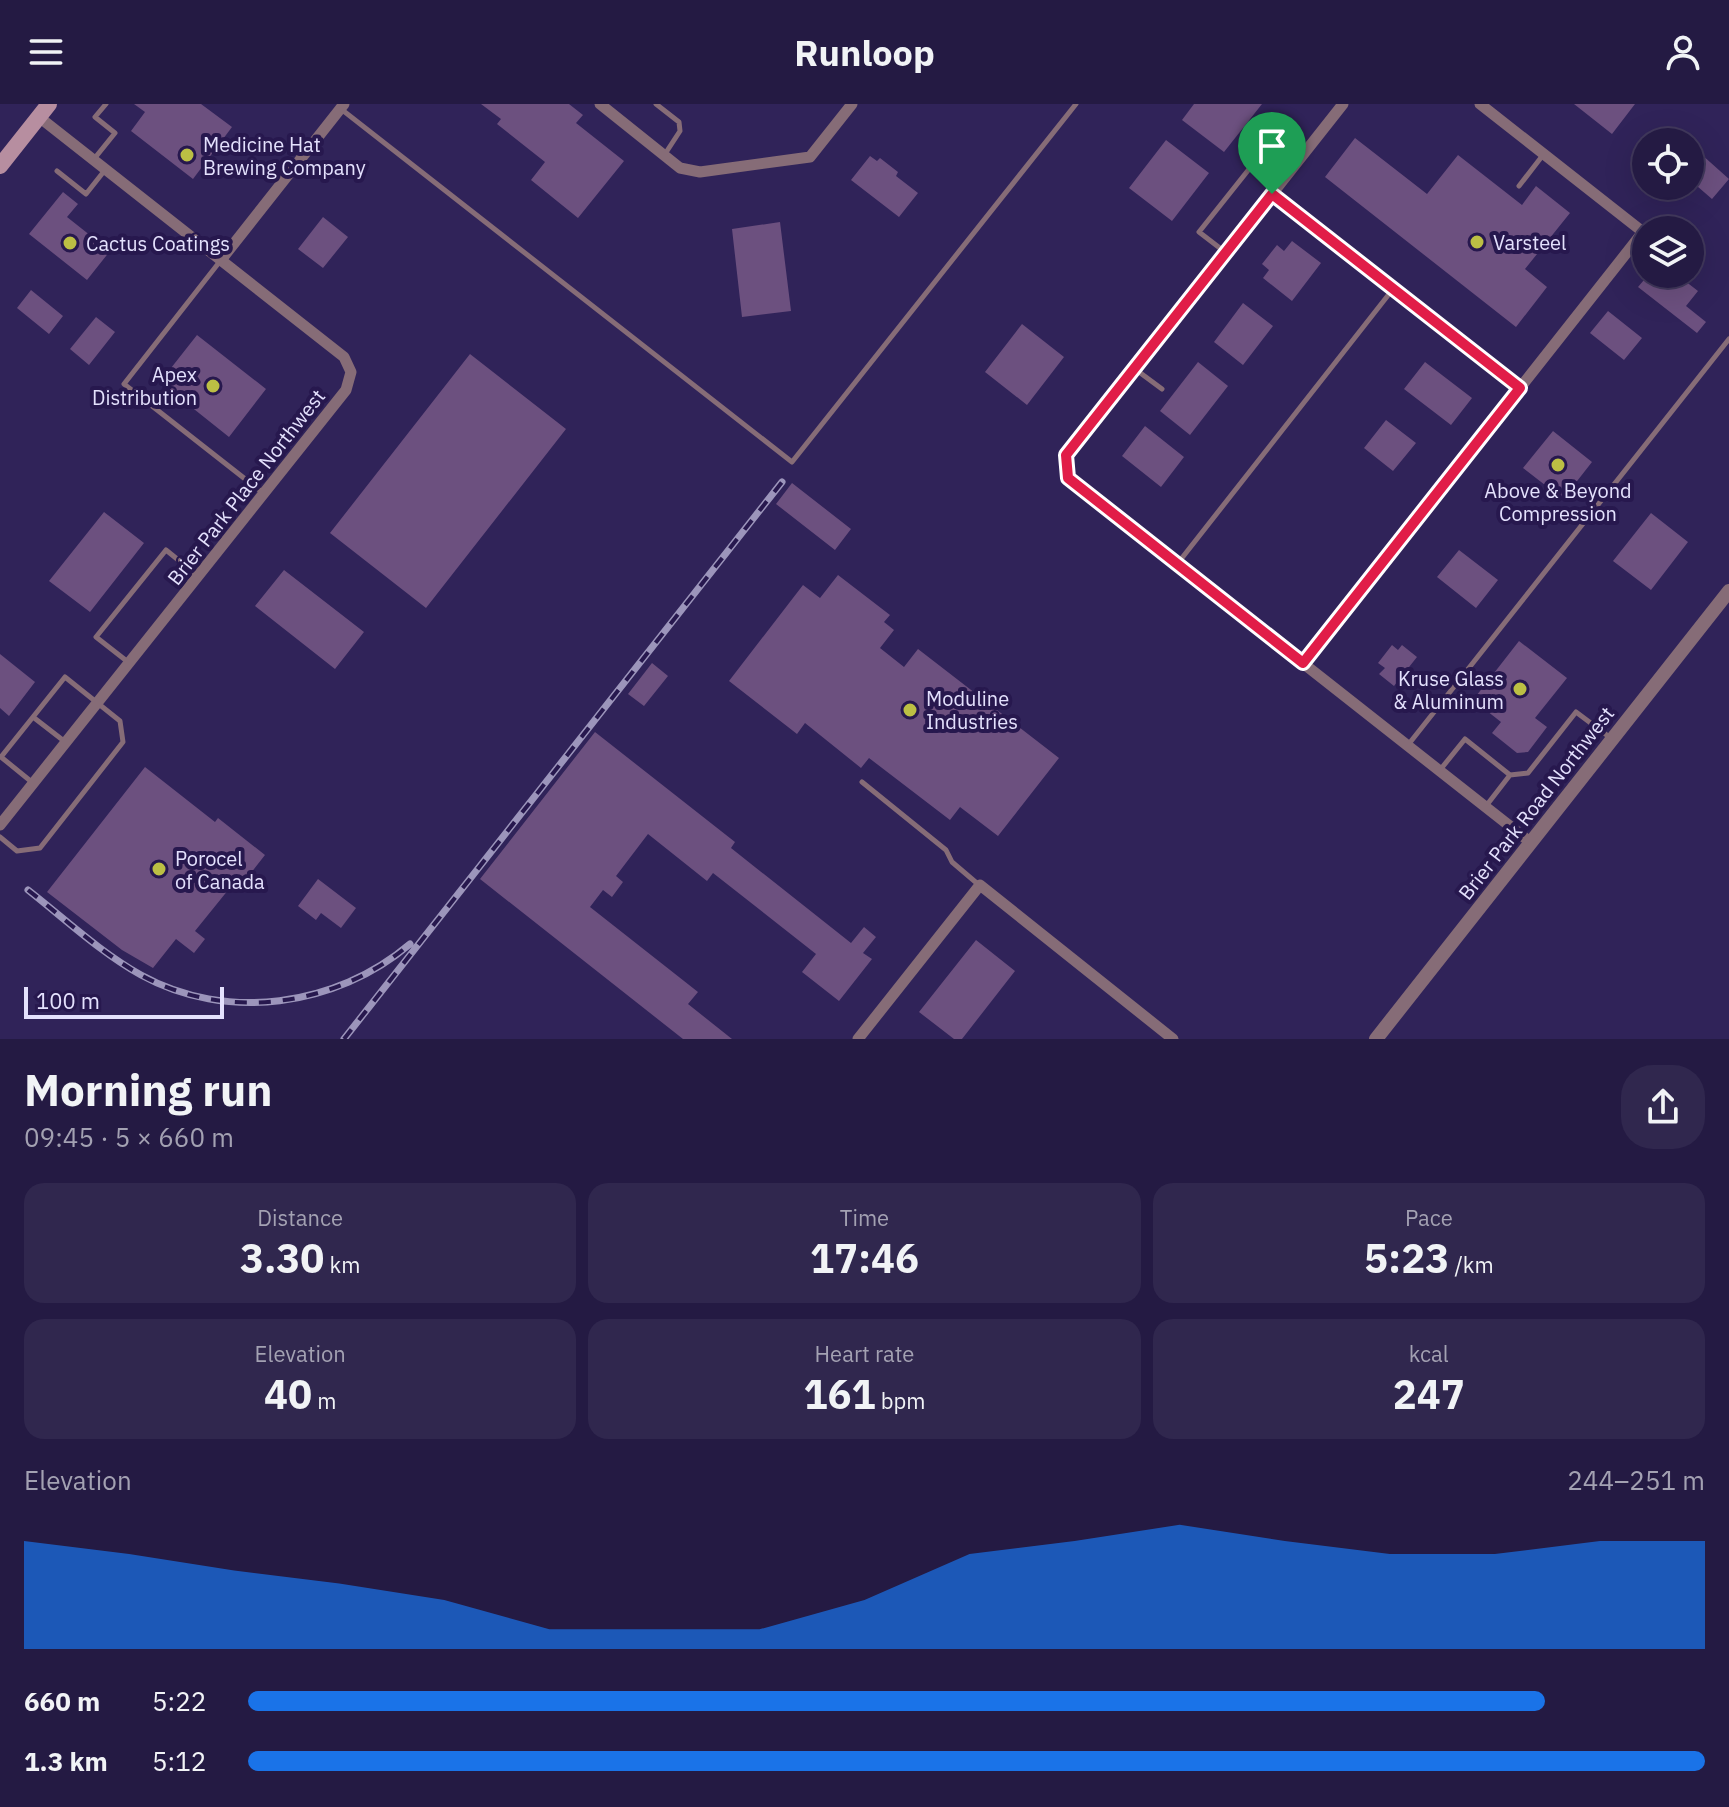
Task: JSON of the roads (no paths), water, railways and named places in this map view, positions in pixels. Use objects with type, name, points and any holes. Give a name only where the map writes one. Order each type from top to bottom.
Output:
[{"type":"main road","points":[[0,166],[44,111]]},
{"type":"street","points":[[600,104],[680,168],[700,172],[810,157],[852,104]]},
{"type":"street","points":[[1343,104],[1066,455],[1068,478],[1530,842]]},
{"type":"street","points":[[1303,663],[1643,232],[1480,104]]},
{"type":"street","points":[[221,260],[342,106]]},
{"type":"street","name":"Brier Park Place Northwest","points":[[0,825],[346,390],[351,372],[344,357],[93,160],[44,111]]},
{"type":"street","name":"Brier Park Road Northwest","points":[[1376,1039],[1729,591]]},
{"type":"street","points":[[858,1039],[980,885],[1173,1039]]},
{"type":"lane","points":[[93,160],[115,133],[95,117],[106,104]]},
{"type":"lane","points":[[656,104],[679,122],[680,131],[664,155]]},
{"type":"lane","points":[[342,106],[792,462],[1076,104]]},
{"type":"lane","points":[[1226,252],[1199,232],[1277,134],[1303,154]]},
{"type":"lane","points":[[1519,186],[1544,154]]},
{"type":"lane","points":[[57,171],[86,194],[106,170]]},
{"type":"lane","points":[[1272,194],[1520,388]]},
{"type":"lane","points":[[221,260],[124,384],[263,494]]},
{"type":"lane","points":[[1178,564],[1393,289]]},
{"type":"lane","points":[[1408,745],[1729,339]]},
{"type":"lane","points":[[1135,368],[1162,389]]},
{"type":"lane","points":[[129,663],[96,637],[166,550],[198,576]]},
{"type":"lane","points":[[0,837],[17,851],[40,848],[123,742],[120,721],[65,677],[1,757],[34,783]]},
{"type":"lane","points":[[1440,771],[1465,739],[1510,775],[1528,773],[1576,712],[1612,739]]},
{"type":"lane","points":[[33,717],[66,743]]},
{"type":"lane","points":[[1486,807],[1510,775]]},
{"type":"lane","points":[[862,782],[946,850],[952,862],[980,885]]},
{"type":"railway","points":[[344,1039],[782,482]]},
{"type":"railway","points":[[28,890],[126,966],[174,990],[208,999],[280,1001],[315,994],[349,982],[381,965],[410,944]]},
{"type":"place","name":"Medicine Hat Brewing Company","points":[[187,155]]},
{"type":"place","name":"Varsteel","points":[[1477,242]]},
{"type":"place","name":"Cactus Coatings","points":[[70,243]]},
{"type":"place","name":"Apex Distribution","points":[[213,386]]},
{"type":"place","name":"Above & Beyond Compression","points":[[1558,465]]},
{"type":"place","name":"Kruse Glass & Aluminum","points":[[1520,689]]},
{"type":"place","name":"Moduline Industries","points":[[910,710]]},
{"type":"place","name":"Porocel of Canada","points":[[159,869]]}]
